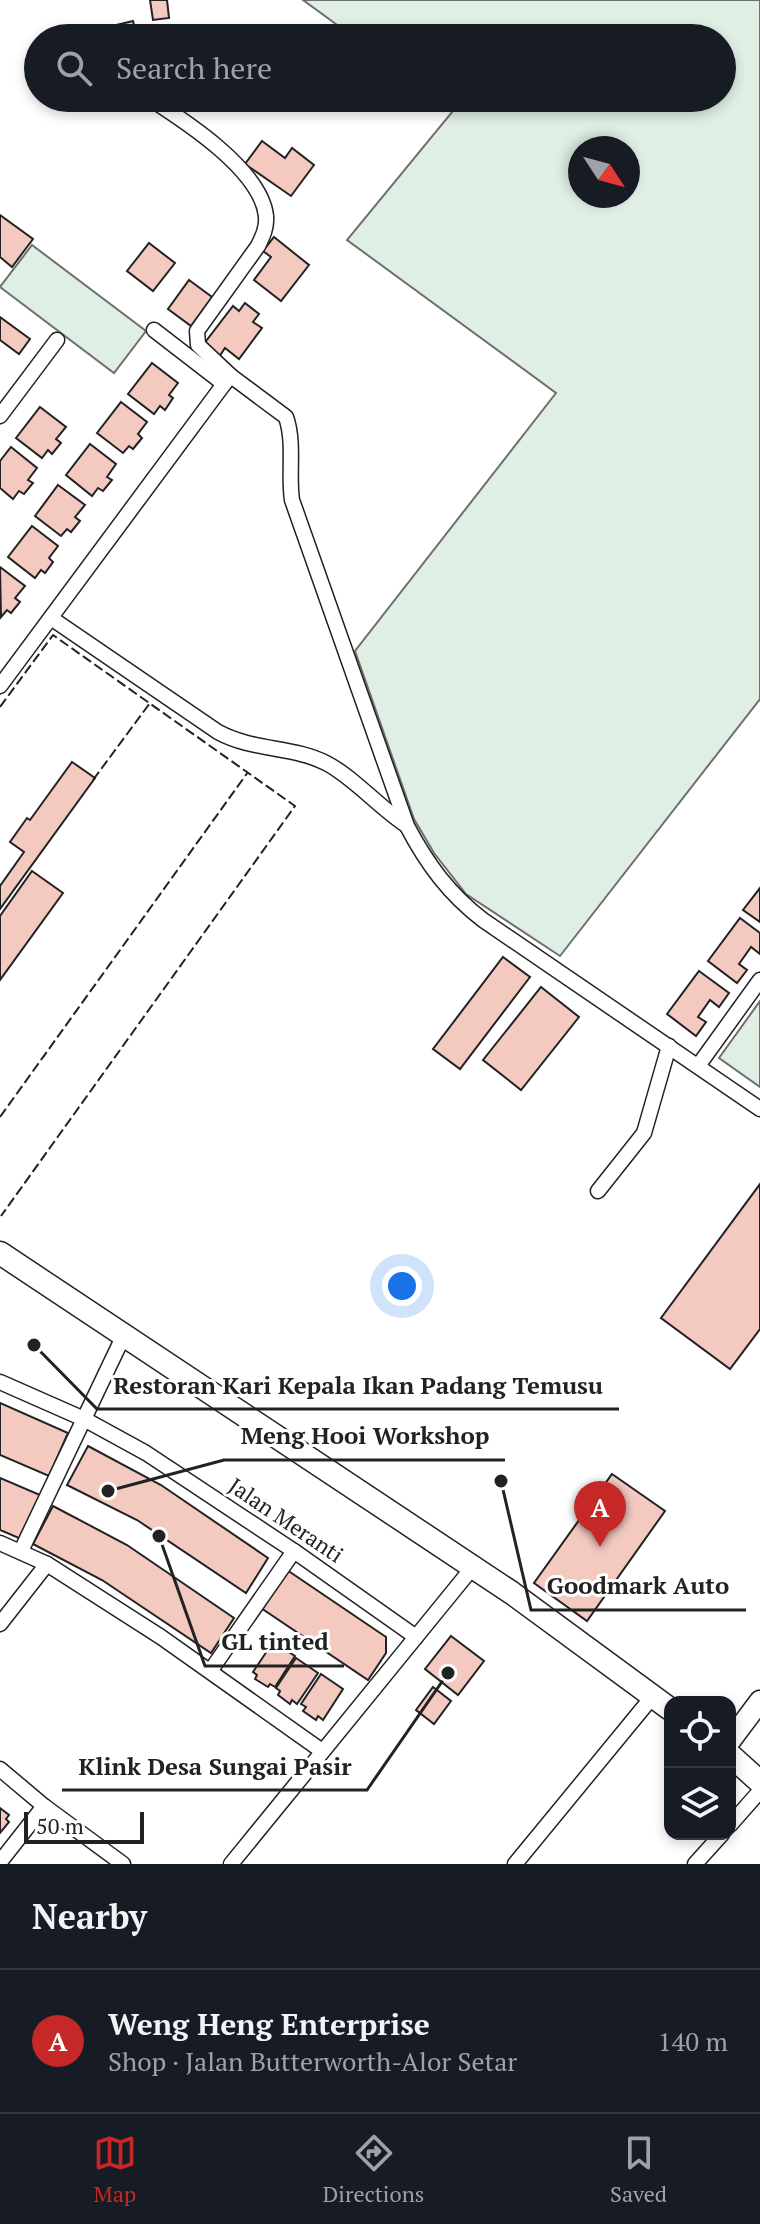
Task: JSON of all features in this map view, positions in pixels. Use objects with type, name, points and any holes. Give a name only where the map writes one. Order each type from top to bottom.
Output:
[{"type":"main road","points":[[0,1253],[473,1567],[662,1702]]},
{"type":"main road","points":[[736,1760],[760,1782]]},
{"type":"street","points":[[170,112],[210,139],[240,169],[262,202],[266,217],[265,231],[258,246],[197,331],[196,338],[203,351],[228,380]]},
{"type":"street","points":[[154,330],[286,417],[290,427],[292,500],[407,826],[425,860],[462,903],[760,1109]]},
{"type":"street","points":[[0,416],[57,340]]},
{"type":"street","points":[[1,682],[228,380]]},
{"type":"street","points":[[51,618],[218,732],[248,745],[308,757],[329,765],[407,826]]},
{"type":"street","points":[[698,1066],[760,980]]},
{"type":"street","points":[[598,1191],[644,1133],[669,1046]]},
{"type":"street","points":[[21,1551],[124,1335]]},
{"type":"street","name":"Jalan Meranti","points":[[0,1382],[84,1419],[146,1453],[416,1637]]},
{"type":"street","points":[[0,1543],[47,1564],[211,1670],[322,1751]]},
{"type":"street","points":[[211,1670],[294,1551]]},
{"type":"street","points":[[0,1624],[47,1564]]},
{"type":"street","points":[[231,1864],[473,1567]]},
{"type":"street","points":[[736,1733],[760,1701]]},
{"type":"street","points":[[515,1864],[662,1702]]},
{"type":"street","points":[[0,1769],[123,1864]]},
{"type":"street","points":[[736,1818],[760,1791]]},
{"type":"street","points":[[0,1862],[44,1806]]},
{"type":"street","points":[[695,1864],[717,1840]]},
{"type":"green space","points":[[303,0],[760,0],[760,699],[560,956],[466,894],[434,853],[414,819],[355,651],[556,393],[347,240],[452,112],[736,112],[736,24],[336,24]]},
{"type":"green space","points":[[32,245],[146,331],[114,373],[0,287]]},
{"type":"green space","points":[[760,1001],[760,1087],[719,1058]]},
{"type":"building","points":[[150,0],[167,0],[169,18],[153,20]]},
{"type":"building","points":[[262,141],[285,158],[292,148],[314,165],[291,196],[245,164]]},
{"type":"building","points":[[0,215],[33,239],[12,267],[0,257]]},
{"type":"building","points":[[274,237],[309,265],[281,301],[254,280],[271,257],[263,251]]},
{"type":"building","points":[[149,243],[175,263],[153,291],[127,271]]},
{"type":"building","points":[[189,280],[212,297],[191,326],[168,309]]},
{"type":"building","points":[[245,303],[259,314],[253,322],[262,328],[239,359],[225,348],[219,357],[203,345],[233,306],[239,311]]},
{"type":"building","points":[[0,317],[30,339],[19,354],[0,340]]},
{"type":"building","points":[[152,363],[178,383],[169,395],[173,398],[165,410],[160,406],[154,414],[128,394]]},
{"type":"building","points":[[121,402],[147,422],[138,434],[142,438],[133,449],[129,446],[123,453],[97,433]]},
{"type":"building","points":[[40,407],[66,427],[56,439],[61,443],[52,454],[48,450],[42,458],[16,438]]},
{"type":"building","points":[[90,444],[116,464],[107,477],[112,480],[103,491],[98,488],[92,496],[66,475]]},
{"type":"building","points":[[11,447],[37,468],[28,480],[33,483],[24,494],[19,491],[13,499],[0,488],[0,461]]},
{"type":"building","points":[[58,485],[85,505],[75,517],[80,521],[71,532],[67,529],[61,536],[35,516]]},
{"type":"building","points":[[32,526],[58,546],[49,558],[53,562],[45,573],[41,570],[35,578],[8,557]]},
{"type":"building","points":[[0,567],[25,586],[15,598],[20,602],[11,613],[7,610],[1,617]]},
{"type":"building","points":[[72,762],[95,778],[0,909],[0,886],[24,852],[10,842]]},
{"type":"building","points":[[32,871],[63,893],[0,980],[0,916]]},
{"type":"building","points":[[760,888],[760,922],[743,910]]},
{"type":"building","points":[[740,918],[760,933],[760,954],[751,947],[739,964],[747,970],[737,983],[708,961]]},
{"type":"building","points":[[503,957],[530,977],[460,1069],[433,1049]]},
{"type":"building","points":[[699,971],[729,993],[719,1007],[710,1000],[698,1017],[706,1022],[696,1036],[667,1014]]},
{"type":"building","points":[[541,987],[579,1017],[521,1090],[483,1060]]},
{"type":"building","points":[[760,1184],[760,1329],[730,1369],[661,1318]]},
{"type":"building","points":[[0,1403],[68,1433],[49,1476],[0,1455]]},
{"type":"building","points":[[88,1446],[161,1485],[268,1558],[246,1593],[137,1520],[67,1485]]},
{"type":"building","points":[[612,1474],[665,1511],[587,1621],[534,1583]]},
{"type":"building","points":[[0,1478],[40,1495],[21,1539],[0,1530]]},
{"type":"building","points":[[53,1506],[127,1545],[234,1618],[211,1653],[102,1580],[33,1544]]},
{"type":"building","points":[[287,1570],[386,1637],[386,1653],[368,1680],[261,1608]]},
{"type":"building","points":[[451,1636],[484,1661],[458,1695],[425,1669]]},
{"type":"building","points":[[273,1642],[295,1656],[275,1687],[270,1684],[268,1687],[255,1679],[257,1675],[253,1672]]},
{"type":"building","points":[[296,1658],[318,1673],[297,1704],[292,1700],[290,1704],[278,1695],[280,1691],[276,1688]]},
{"type":"building","points":[[321,1674],[343,1689],[323,1720],[318,1716],[316,1720],[303,1711],[306,1707],[301,1704]]},
{"type":"building","points":[[433,1687],[451,1701],[434,1724],[416,1710]]},
{"type":"building","points":[[0,1808],[9,1815],[6,1819],[9,1822],[0,1833]]},
{"type":"fence","points":[[0,707],[53,635],[295,806],[1,1216]]},
{"type":"fence","points":[[93,780],[150,703]]},
{"type":"fence","points":[[0,1117],[248,772]]},
{"type":"place","name":"Restoran Kari Kepala Ikan Padang Temusu","points":[[34,1345]]},
{"type":"place","name":"Goodmark Auto","points":[[501,1481]]},
{"type":"place","name":"Meng Hooi Workshop","points":[[108,1491]]},
{"type":"place","name":"GL tinted","points":[[159,1536]]},
{"type":"place","name":"Weng Heng Enterprise","points":[[600,1547]]},
{"type":"place","name":"Klink Desa Sungai Pasir","points":[[448,1673]]}]
